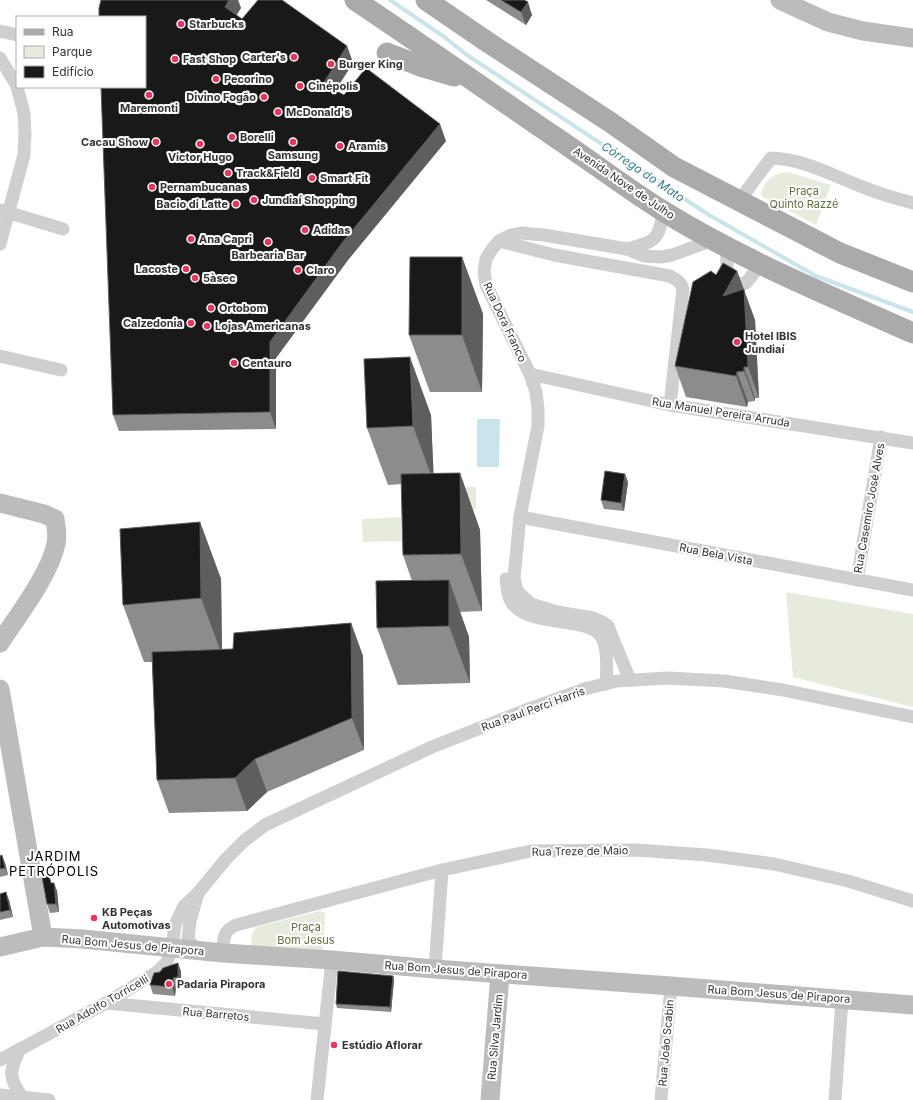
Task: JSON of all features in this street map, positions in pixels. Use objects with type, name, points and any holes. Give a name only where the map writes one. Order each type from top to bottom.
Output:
[{"type":"main road","name":"Avenida Nove de Julho","points":[[355,0],[628,188],[664,211],[720,243],[761,264],[913,333]]},
{"type":"main road","points":[[426,0],[610,122],[674,167],[840,253],[913,282]]},
{"type":"main road","points":[[387,53],[423,67],[472,81]]},
{"type":"street","points":[[787,2],[828,22],[863,30],[913,38]]},
{"type":"street","points":[[0,31],[16,35]]},
{"type":"street","points":[[0,58],[16,84]]},
{"type":"street","points":[[0,244],[4,211],[24,155],[24,113],[18,88]]},
{"type":"street","points":[[739,201],[771,158],[778,158],[814,167],[869,189],[913,203]]},
{"type":"street","points":[[4,211],[63,229]]},
{"type":"street","points":[[627,249],[653,241],[658,235],[664,211]]},
{"type":"street","points":[[499,241],[511,235],[521,233],[532,234],[627,249],[644,256],[661,257],[672,256],[720,243],[728,275],[732,281],[742,284],[746,282],[761,264]]},
{"type":"street","points":[[499,241],[554,255],[670,276],[679,281],[682,289],[681,305],[670,405]]},
{"type":"street","name":"Rua Dora Franco","points":[[499,241],[492,249],[486,260],[484,271],[486,285],[530,374],[536,392],[538,409],[538,426],[520,517],[514,578],[517,591],[531,604],[557,612],[593,618],[608,626],[630,680]]},
{"type":"street","points":[[0,356],[61,370]]},
{"type":"street","name":"Rua Manuel Pereira Arruda","points":[[530,374],[670,405],[913,443]]},
{"type":"street","name":"Rua Casemiro José Alves","points":[[857,580],[881,437]]},
{"type":"street","points":[[0,503],[44,514],[55,519],[57,530],[57,542],[51,562],[39,584],[0,643]]},
{"type":"street","name":"Rua Dora Franco","points":[[520,517],[507,557],[506,579],[512,602],[521,611],[538,619],[582,626],[594,630],[602,637],[607,657],[606,684]]},
{"type":"street","name":"Rua Bela Vista","points":[[520,517],[913,590]]},
{"type":"street","name":"Rua Paul Perci Harris","points":[[172,948],[175,925],[184,906],[198,893],[244,840],[265,825],[432,747],[526,710],[588,688],[617,681],[668,678],[724,681],[783,690],[913,717]]},
{"type":"street","points":[[0,689],[43,937]]},
{"type":"street","name":"Rua Treze de Maio","points":[[223,953],[224,936],[228,929],[236,925],[442,870],[531,851],[636,850],[707,855],[774,864],[848,881],[913,901]]},
{"type":"street","points":[[435,969],[442,870]]},
{"type":"street","name":"Rua Paul Perci Harris","points":[[196,950],[188,940],[190,921],[198,893]]},
{"type":"street","name":"Rua Bom Jesus de Pirapora","points":[[0,947],[43,937],[83,939],[223,953],[332,960],[913,1005]]},
{"type":"street","name":"Rua Adolfo Torricelli","points":[[0,1060],[106,1003],[157,972],[167,962],[172,948]]},
{"type":"street","points":[[317,1100],[332,960]]},
{"type":"street","name":"Rua Silva Jardim","points":[[490,1100],[500,974]]},
{"type":"street","name":"Rua João Scabin","points":[[661,1100],[671,986]]},
{"type":"street","points":[[835,1100],[842,999]]},
{"type":"street","name":"Rua Barretos","points":[[106,1003],[325,1024]]},
{"type":"street","points":[[20,1049],[11,1071],[12,1080],[23,1098]]},
{"type":"street","points":[[0,1095],[49,1100]]},
{"type":"green space","name":"Praça Quinto Razzé","points":[[788,172],[831,185],[816,225],[763,197],[761,194],[770,178],[778,174]]},
{"type":"green space","points":[[476,487],[476,509],[436,510],[435,488]]},
{"type":"green space","points":[[401,517],[402,541],[363,542],[362,519]]},
{"type":"green space","points":[[786,592],[913,614],[913,707],[793,677]]},
{"type":"green space","name":"Praça Bom Jesus","points":[[319,911],[325,913],[323,951],[252,948],[251,935],[257,927]]},
{"type":"water","points":[[477,419],[500,419],[499,467],[477,467]]},
{"type":"building","name":"Jundiaí Shopping","points":[[101,0],[229,0],[225,7],[242,19],[258,0],[282,0],[347,46],[323,84],[344,95],[366,68],[440,124],[342,243],[270,342],[270,412],[113,415],[101,88],[146,88],[146,16],[99,16]]},
{"type":"building","points":[[501,0],[524,0],[528,2],[521,12]]},
{"type":"building","points":[[410,257],[462,257],[462,335],[409,335]]},
{"type":"building","points":[[723,263],[737,271],[723,296],[744,289],[748,367],[744,367],[744,371],[737,372],[736,376],[675,366],[693,282],[711,271],[716,275]]},
{"type":"building","points":[[410,357],[413,426],[367,428],[364,359]]},
{"type":"building","points":[[605,471],[625,474],[621,503],[601,500]]},
{"type":"building","points":[[460,473],[461,554],[403,555],[401,474]]},
{"type":"building","points":[[200,522],[201,598],[123,605],[120,529]]},
{"type":"building","points":[[449,580],[449,626],[377,628],[376,581]]},
{"type":"building","points":[[351,623],[352,718],[255,759],[235,778],[157,780],[152,652],[233,649],[234,633]]},
{"type":"building","points":[[2,855],[5,868],[0,869],[0,856]]},
{"type":"building","points":[[49,876],[51,883],[54,883],[56,904],[47,904],[42,877]]},
{"type":"building","points":[[6,892],[10,910],[0,912],[0,894]]},
{"type":"building","points":[[178,963],[178,977],[173,978],[172,987],[150,985],[154,973],[160,972],[163,968]]},
{"type":"building","points":[[338,971],[393,976],[390,1007],[336,1004]]},
{"type":"waterway","name":"Córrego do Mato","points":[[390,0],[443,36],[467,55],[709,215],[816,276],[913,312]]},
{"type":"place","name":"Starbucks","points":[[181,24]]},
{"type":"place","name":"Carter's","points":[[294,57]]},
{"type":"place","name":"Fast Shop","points":[[175,59]]},
{"type":"place","name":"Burger King","points":[[331,64]]},
{"type":"place","name":"Pecorino","points":[[216,79]]},
{"type":"place","name":"Cinépolis","points":[[300,86]]},
{"type":"place","name":"Maremonti","points":[[149,95]]},
{"type":"place","name":"Divino Fogão","points":[[264,97]]},
{"type":"place","name":"McDonald's","points":[[278,112]]},
{"type":"place","name":"Borelli","points":[[232,137]]},
{"type":"place","name":"Cacau Show","points":[[156,142]]},
{"type":"place","name":"Samsung","points":[[293,142]]},
{"type":"place","name":"Victor Hugo","points":[[200,144]]},
{"type":"place","name":"Aramis","points":[[340,146]]},
{"type":"place","name":"Track&Field","points":[[228,173]]},
{"type":"place","name":"Smart Fit","points":[[312,178]]},
{"type":"place","name":"Pernambucanas","points":[[152,187]]},
{"type":"place","name":"Jundiaí Shopping","points":[[254,200]]},
{"type":"place","name":"Bacio di Latte","points":[[236,204]]},
{"type":"place","name":"Adidas","points":[[305,230]]},
{"type":"place","name":"Ana Capri","points":[[191,239]]},
{"type":"place","name":"Barbearia Bar","points":[[268,242]]},
{"type":"place","name":"Lacoste","points":[[186,269]]},
{"type":"place","name":"Claro","points":[[298,270]]},
{"type":"place","name":"5àsec","points":[[195,278]]},
{"type":"place","name":"Ortobom","points":[[211,308]]},
{"type":"place","name":"Calzedonia","points":[[191,323]]},
{"type":"place","name":"Lojas Americanas","points":[[207,326]]},
{"type":"place","name":"Hotel IBIS Jundiaí","points":[[737,342]]},
{"type":"place","name":"Centauro","points":[[234,363]]},
{"type":"place","name":"KB Peças Automotivas","points":[[94,918]]},
{"type":"place","name":"Padaria Pirapora","points":[[169,984]]},
{"type":"place","name":"Estúdio Aflorar","points":[[334,1045]]},
{"type":"district","name":"JARDIM PETRÓPOLIS","points":[[54,864]]}]
